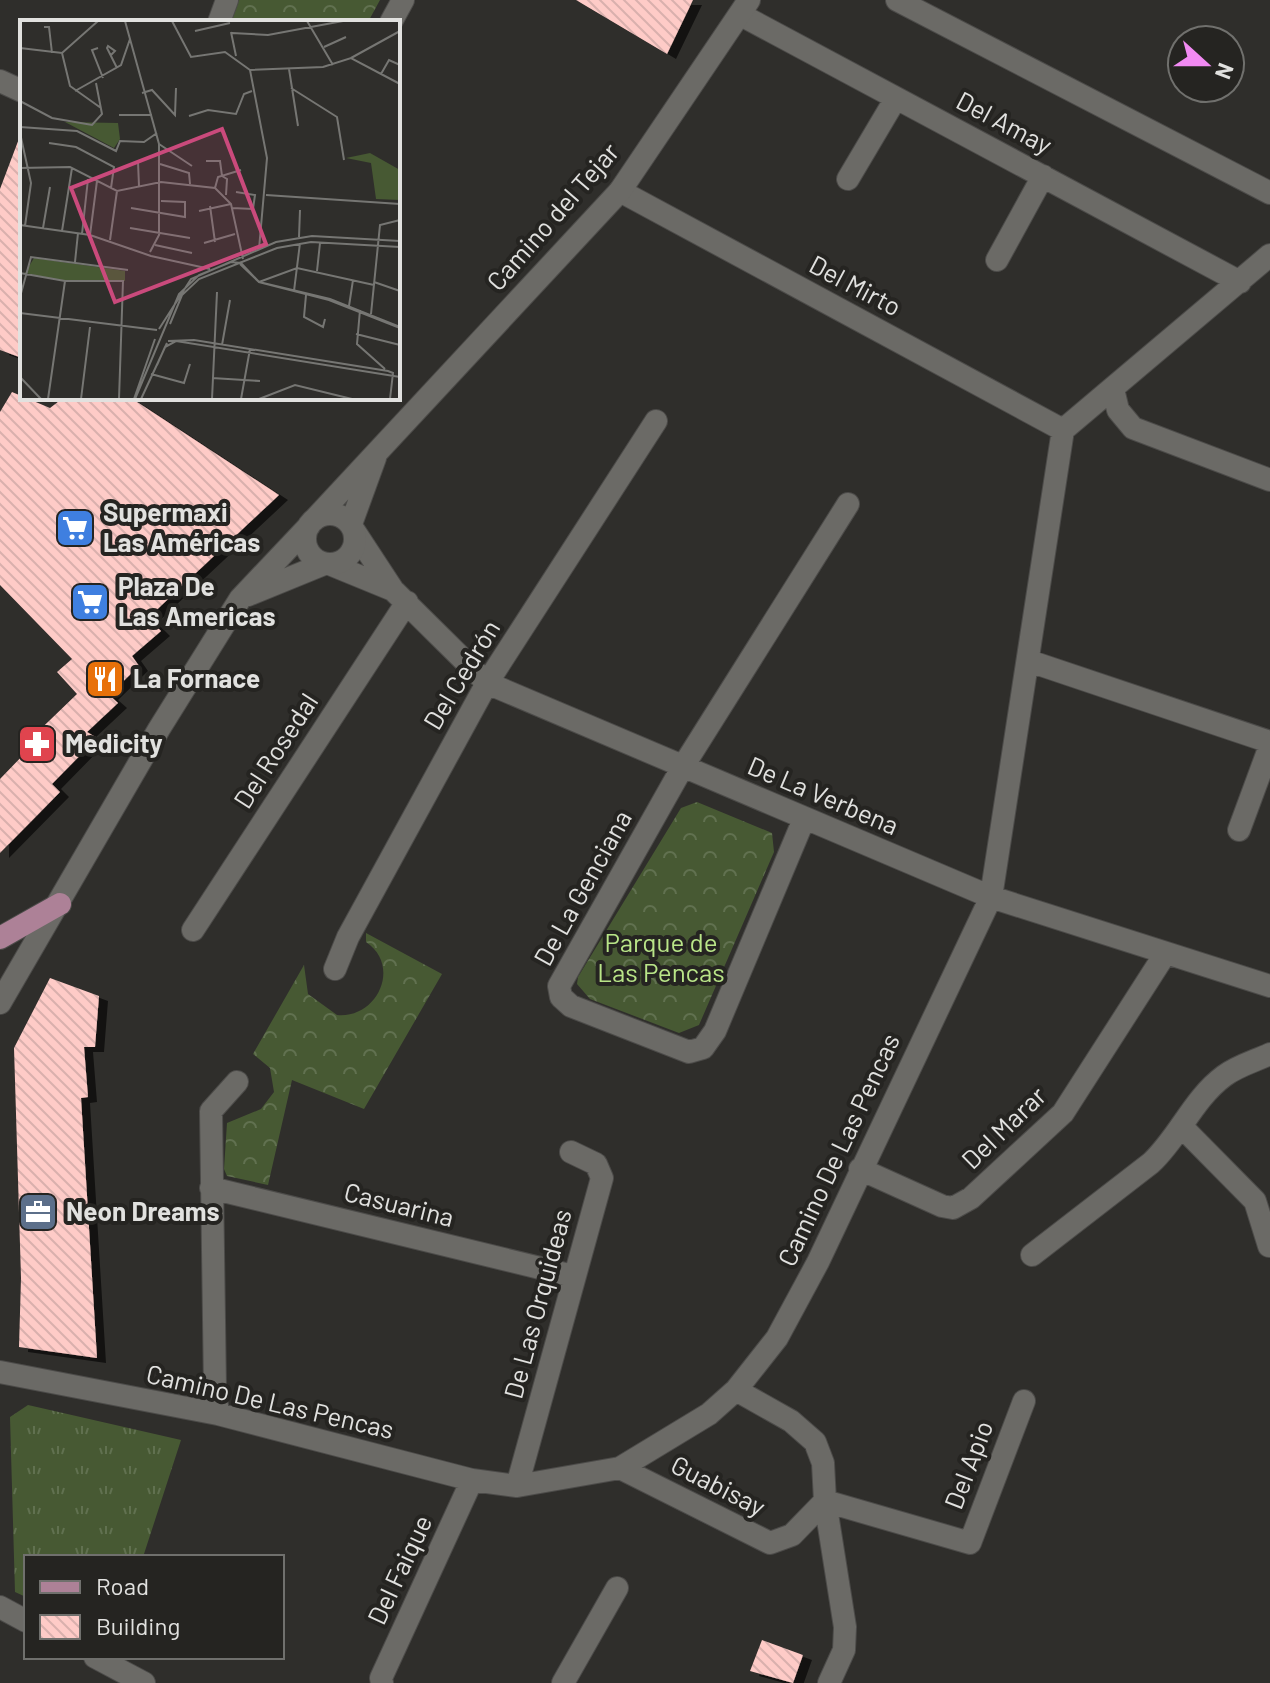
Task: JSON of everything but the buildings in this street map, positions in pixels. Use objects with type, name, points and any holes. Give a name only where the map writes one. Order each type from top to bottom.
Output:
[{"type":"main road","points":[[0,938],[60,904]]},
{"type":"street","points":[[220,20],[227,0]]},
{"type":"street","points":[[392,20],[403,0]]},
{"type":"street","points":[[897,0],[1270,193]]},
{"type":"street","name":"Del Amay","points":[[745,7],[896,98],[1240,282]]},
{"type":"street","name":"Camino del Tejar","points":[[0,1003],[159,729],[240,599],[620,191],[745,7]]},
{"type":"street","points":[[0,81],[20,90]]},
{"type":"street","points":[[848,179],[896,98]]},
{"type":"street","points":[[997,260],[1043,176]]},
{"type":"street","name":"Del Mirto","points":[[620,191],[1063,430]]},
{"type":"street","points":[[1063,430],[1270,255]]},
{"type":"street","points":[[1113,389],[1118,410],[1133,428],[1270,480]]},
{"type":"street","name":"Del Cedrón","points":[[335,969],[348,937],[487,683],[656,421]]},
{"type":"street","name":"Camino De Las Pencas","points":[[0,1372],[218,1414],[472,1480],[517,1486],[620,1468],[692,1427],[736,1390],[777,1338],[818,1262],[991,897],[1063,430]]},
{"type":"street","name":"Camino del Tejar","points":[[353,528],[376,452]]},
{"type":"street","name":"De La Genciana","points":[[804,819],[715,1031],[703,1048],[689,1052],[571,1006],[561,997],[559,986],[682,768],[848,504]]},
{"type":"street","points":[[240,599],[328,564],[351,554],[353,528],[338,514],[321,515],[311,523],[307,549],[328,564]]},
{"type":"street","name":"De La Verbena","points":[[353,528],[400,596],[487,683],[991,897],[1270,986]]},
{"type":"street","name":"De La Verbena","points":[[328,564],[400,596]]},
{"type":"street","name":"Del Rosedal","points":[[193,930],[400,596]]},
{"type":"street","points":[[1029,661],[1270,744],[1239,830]]},
{"type":"street","name":"Del Marar","points":[[860,1169],[942,1206],[953,1208],[971,1198],[1063,1113],[1165,954]]},
{"type":"street","points":[[1032,1255],[1151,1163],[1199,1100],[1226,1074],[1270,1054]]},
{"type":"street","points":[[218,1414],[215,1389],[211,1111],[237,1082]]},
{"type":"street","points":[[1181,1126],[1255,1201],[1269,1246]]},
{"type":"street","name":"De Las Orquideas","points":[[517,1486],[602,1178],[596,1164],[571,1152]]},
{"type":"street","name":"Casuarina","points":[[211,1188],[573,1276]]},
{"type":"street","points":[[736,1390],[791,1421],[815,1442],[823,1463],[825,1501],[845,1627],[844,1650],[829,1683]]},
{"type":"street","name":"Del Apio","points":[[825,1501],[970,1543],[1024,1401]]},
{"type":"street","name":"Guabisay","points":[[620,1468],[770,1543],[792,1535],[825,1501]]},
{"type":"street","name":"Del Faique","points":[[382,1683],[381,1678],[472,1480]]},
{"type":"street","points":[[563,1683],[617,1588]]},
{"type":"street","points":[[0,1607],[24,1620]]},
{"type":"street","points":[[99,1659],[144,1683]]},
{"type":"green space","points":[[234,0],[380,0],[369,20],[227,20]]},
{"type":"green space","name":"Parque de Las Pencas","points":[[697,802],[772,833],[774,852],[699,1025],[679,1033],[590,999],[577,984],[578,977],[681,808]]},
{"type":"green space","points":[[366,933],[442,974],[364,1109],[292,1080],[268,1185],[227,1176],[224,1169],[227,1123],[261,1109],[274,1092],[270,1068],[253,1054],[304,965],[308,994],[337,1015],[363,1009],[380,989],[382,964],[377,952],[366,942]]},
{"type":"green space","points":[[28,1405],[181,1440],[144,1555],[24,1555],[24,1596],[15,1592],[10,1417]]},
{"type":"place","name":"Supermaxi Las Américas","points":[[75,528]]},
{"type":"place","name":"Plaza De Las Americas","points":[[90,602]]},
{"type":"place","name":"La Fornace","points":[[105,679]]},
{"type":"place","name":"Medicity","points":[[37,744]]},
{"type":"place","name":"Neon Dreams","points":[[38,1212]]}]
